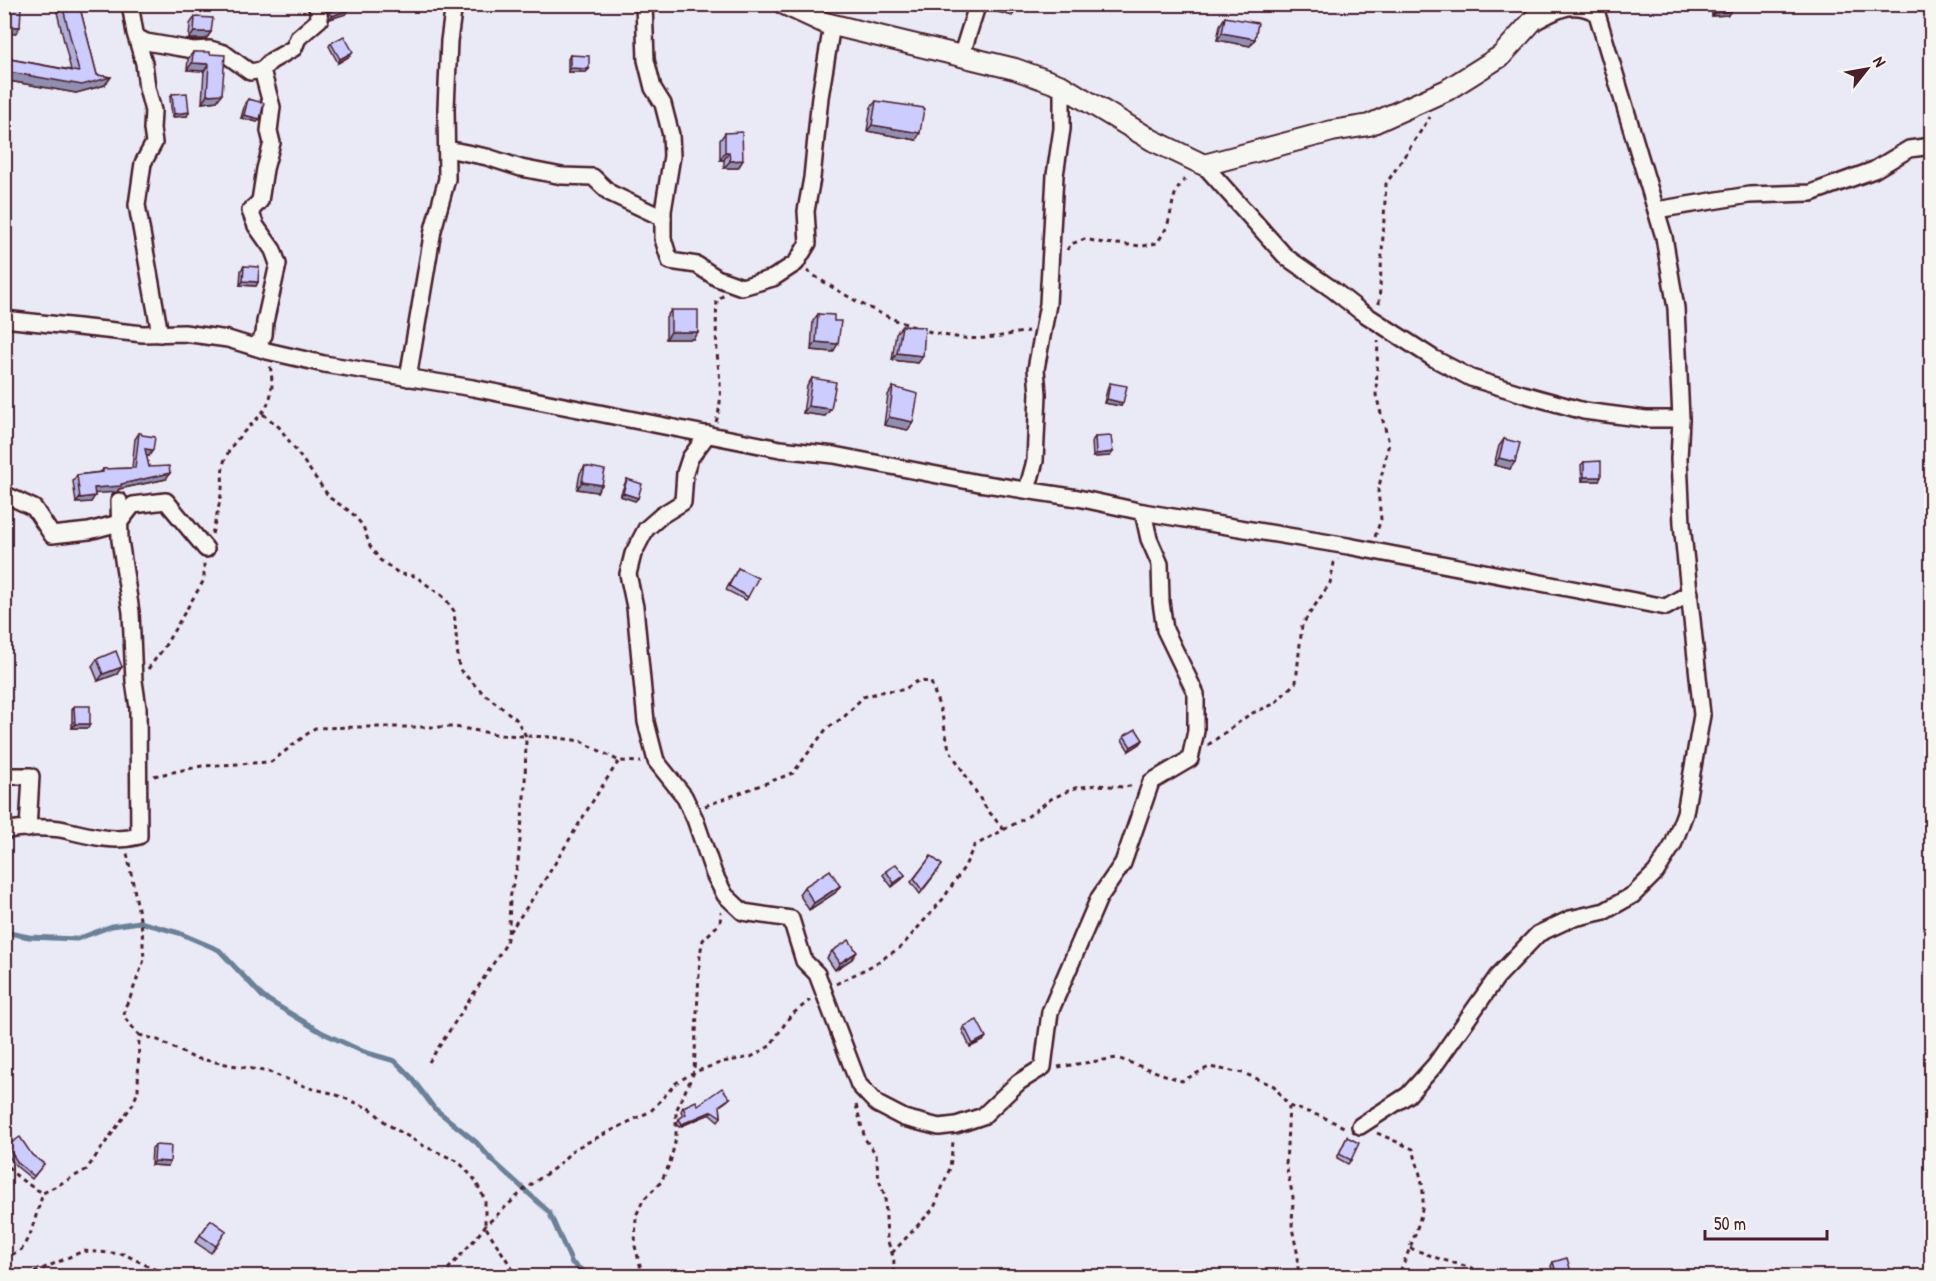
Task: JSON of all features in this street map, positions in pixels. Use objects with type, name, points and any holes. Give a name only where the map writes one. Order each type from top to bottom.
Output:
[{"type":"street","points":[[130,4],[153,111],[154,143],[143,164],[137,205],[160,334]]},
{"type":"street","points":[[138,38],[146,42],[193,50],[210,49],[224,53],[250,72],[262,70],[294,48],[298,38],[320,19],[316,4]]},
{"type":"street","points":[[408,378],[433,230],[447,179],[446,108],[449,41],[454,4]]},
{"type":"street","points":[[644,4],[646,60],[653,88],[663,104],[671,135],[672,156],[665,187],[663,218],[663,239],[670,261],[697,265],[717,278],[742,287],[773,278],[796,263],[808,243],[806,211],[812,178],[820,97],[832,25]]},
{"type":"street","points":[[784,4],[832,25],[1015,69],[1062,86],[1152,140],[1204,165],[1286,257],[1360,311],[1432,358],[1471,378],[1584,411],[1646,419],[1681,419]]},
{"type":"street","points":[[1204,165],[1332,131],[1369,125],[1456,85],[1501,56],[1547,5]]},
{"type":"street","points":[[961,57],[977,6]]},
{"type":"street","points":[[1360,1126],[1408,1095],[1435,1065],[1497,976],[1538,934],[1570,918],[1605,911],[1633,895],[1656,872],[1673,845],[1686,813],[1702,715],[1682,524],[1679,459],[1681,419],[1676,308],[1664,237],[1633,127],[1595,9],[1585,6],[1566,6],[1531,23]]},
{"type":"street","points":[[261,349],[278,264],[273,250],[256,226],[250,211],[260,201],[272,143],[269,131],[272,107],[262,70]]},
{"type":"street","points":[[1027,490],[1035,461],[1038,394],[1036,369],[1048,304],[1055,175],[1062,129],[1062,86]]},
{"type":"street","points":[[1656,210],[1749,195],[1811,193],[1874,170],[1909,149],[1932,146]]},
{"type":"street","points":[[447,149],[562,176],[593,177],[610,193],[663,218]]},
{"type":"street","points":[[4,319],[143,334],[184,333],[228,339],[324,364],[472,388],[780,449],[834,455],[878,465],[1078,498],[1143,512],[1348,546],[1666,607],[1690,593]]},
{"type":"street","points":[[708,434],[690,458],[683,502],[662,515],[646,529],[633,554],[628,574],[635,607],[646,722],[656,761],[684,796],[714,874],[723,890],[743,912],[791,919],[804,961],[817,974],[859,1085],[877,1104],[904,1118],[939,1127],[956,1125],[983,1116],[1019,1082],[1043,1067],[1050,1012],[1099,897],[1123,863],[1151,782],[1190,759],[1196,731],[1196,694],[1166,630],[1161,602],[1160,564],[1149,539],[1143,512]]},
{"type":"street","points":[[4,494],[34,508],[52,535],[89,531],[119,523],[133,505],[165,501],[206,549]]},
{"type":"street","points":[[4,831],[63,830],[93,838],[125,840],[139,836],[138,708],[134,681],[131,612],[120,540],[119,501]]},
{"type":"street","points":[[4,776],[32,776],[28,829]]},
{"type":"path","points":[[1049,267],[1062,258],[1071,244],[1085,239],[1103,243],[1143,246],[1157,243],[1167,227],[1172,200],[1179,185],[1195,169],[1204,165]]},
{"type":"path","points":[[796,263],[854,300],[937,334],[966,339],[1004,336],[1044,327]]},
{"type":"path","points":[[708,434],[717,422],[721,393],[716,331],[717,300],[726,293],[742,287]]},
{"type":"path","points":[[134,681],[148,670],[163,650],[204,580],[204,554],[216,515],[226,456],[238,438],[267,408],[273,380],[261,349]]},
{"type":"path","points":[[263,414],[279,427],[330,498],[351,512],[363,526],[370,546],[380,560],[400,574],[415,576],[445,598],[454,611],[459,669],[482,692],[516,719],[525,736],[526,757],[518,862],[510,898],[506,944],[429,1062]]},
{"type":"path","points":[[1190,759],[1250,714],[1274,704],[1296,681],[1302,625],[1330,583],[1334,563],[1348,546]]},
{"type":"path","points":[[690,810],[793,773],[827,728],[844,717],[863,697],[885,691],[903,690],[918,681],[931,682],[942,715],[949,749],[986,808],[1004,830]]},
{"type":"path","points":[[138,781],[167,772],[202,766],[271,762],[315,728],[455,727],[501,735],[551,736],[580,741],[619,761],[656,761]]},
{"type":"path","points":[[508,933],[531,902],[619,761]]},
{"type":"path","points":[[442,1276],[485,1226],[525,1189],[556,1167],[574,1149],[651,1111],[676,1083],[694,1072],[723,1062],[751,1057],[770,1046],[790,1016],[823,990],[873,965],[901,946],[943,899],[965,866],[974,846],[1027,817],[1051,799],[1075,788],[1097,784],[1123,788],[1151,782]]},
{"type":"path","points":[[125,840],[142,929],[144,960],[125,1006],[124,1017],[139,1035],[158,1040],[194,1058],[270,1072],[309,1088],[333,1093],[371,1109],[396,1130],[459,1162],[474,1180],[485,1200],[485,1226],[517,1276]]},
{"type":"path","points":[[643,1276],[635,1246],[636,1216],[643,1200],[661,1182],[670,1163],[676,1138],[676,1111],[694,1072],[700,954],[704,940],[720,923],[723,890]]},
{"type":"path","points":[[4,1259],[22,1249],[31,1232],[43,1193],[86,1170],[133,1104],[138,1090],[139,1035]]},
{"type":"path","points":[[1043,1067],[1064,1067],[1116,1058],[1182,1081],[1209,1067],[1243,1073],[1274,1086],[1289,1106],[1323,1117],[1349,1130],[1360,1126],[1413,1149],[1424,1201],[1410,1248],[1398,1276]]},
{"type":"path","points":[[859,1085],[855,1107],[865,1139],[876,1154],[879,1180],[885,1196],[887,1239],[894,1260],[893,1276]]},
{"type":"path","points":[[1289,1106],[1286,1165],[1293,1197],[1292,1228],[1298,1256],[1298,1276]]},
{"type":"path","points":[[892,1253],[934,1208],[950,1168],[956,1125]]},
{"type":"path","points":[[4,1159],[9,1168],[24,1182],[43,1193]]},
{"type":"path","points":[[1410,1248],[1440,1260],[1500,1276]]},
{"type":"path","points":[[26,1276],[83,1251],[124,1254],[173,1276]]},
{"type":"building","points":[[62,4],[79,4],[97,75],[111,77],[82,85],[4,71],[4,58],[79,72]]},
{"type":"building","points":[[330,4],[346,4],[348,10],[332,16]]},
{"type":"building","points":[[1000,4],[1019,4],[1018,9]]},
{"type":"building","points":[[1714,4],[1730,4],[1731,11],[1714,13]]},
{"type":"building","points":[[4,6],[21,7],[20,27],[4,26]]},
{"type":"building","points":[[195,17],[213,18],[211,32],[194,32]]},
{"type":"building","points":[[1225,17],[1258,23],[1255,39],[1222,33]]},
{"type":"building","points":[[344,36],[353,52],[340,59],[331,43]]},
{"type":"building","points":[[193,52],[225,55],[222,94],[207,95],[209,64],[192,63]]},
{"type":"building","points":[[570,55],[589,56],[589,69],[570,68]]},
{"type":"building","points":[[187,93],[189,112],[174,114],[172,94]]},
{"type":"building","points":[[248,99],[264,103],[260,119],[244,115]]},
{"type":"building","points":[[876,101],[924,108],[920,133],[872,125]]},
{"type":"building","points":[[742,132],[743,160],[730,161],[729,152],[725,152],[725,133]]},
{"type":"building","points":[[244,266],[259,267],[258,282],[243,281]]},
{"type":"building","points":[[671,310],[698,310],[698,332],[671,332]]},
{"type":"building","points":[[818,314],[834,315],[834,321],[841,321],[838,344],[816,342]]},
{"type":"building","points":[[902,326],[925,327],[923,356],[897,353]]},
{"type":"building","points":[[812,378],[836,382],[831,409],[808,406]]},
{"type":"building","points":[[1110,383],[1127,386],[1123,403],[1107,399]]},
{"type":"building","points":[[893,387],[918,394],[913,422],[889,417]]},
{"type":"building","points":[[139,433],[155,437],[153,450],[145,449],[149,467],[169,466],[170,473],[121,484],[121,486],[94,488],[95,496],[80,498],[77,475],[103,472],[103,469],[135,468]]},
{"type":"building","points":[[1111,436],[1113,452],[1096,454],[1095,437]]},
{"type":"building","points":[[1504,439],[1520,443],[1515,462],[1499,458]]},
{"type":"building","points":[[1601,461],[1601,477],[1584,477],[1584,462]]},
{"type":"building","points":[[585,466],[605,470],[602,485],[582,482]]},
{"type":"building","points":[[627,479],[642,484],[638,498],[623,493]]},
{"type":"building","points":[[738,568],[758,578],[748,597],[729,586]]},
{"type":"building","points":[[116,651],[122,667],[103,674],[97,659]]},
{"type":"building","points":[[74,706],[90,706],[90,724],[75,724]]},
{"type":"building","points":[[1136,729],[1143,740],[1131,747],[1124,736]]},
{"type":"building","points":[[931,856],[942,865],[922,890],[914,879]]},
{"type":"building","points":[[896,864],[905,875],[894,883],[886,871]]},
{"type":"building","points":[[830,870],[840,886],[814,903],[804,887]]},
{"type":"building","points":[[849,940],[857,952],[840,963],[832,951]]},
{"type":"building","points":[[977,1020],[986,1037],[973,1044],[964,1026]]},
{"type":"building","points":[[722,1088],[730,1098],[720,1105],[721,1117],[712,1111],[682,1124],[679,1119],[686,1114],[683,1107],[696,1101],[698,1105]]},
{"type":"building","points":[[20,1137],[32,1155],[44,1164],[34,1176],[18,1163],[7,1146]]},
{"type":"building","points":[[1347,1137],[1359,1143],[1351,1160],[1339,1154]]},
{"type":"building","points":[[155,1145],[171,1146],[170,1162],[154,1161]]},
{"type":"building","points":[[211,1220],[226,1231],[216,1246],[200,1235]]},
{"type":"building","points":[[1567,1258],[1571,1272],[1557,1276],[1553,1262]]},
{"type":"waterway","points":[[4,932],[29,937],[77,939],[112,926],[140,922],[179,933],[219,950],[263,997],[321,1032],[364,1052],[395,1061],[411,1077],[434,1108],[476,1142],[492,1160],[549,1212],[572,1263],[590,1276]]}]
